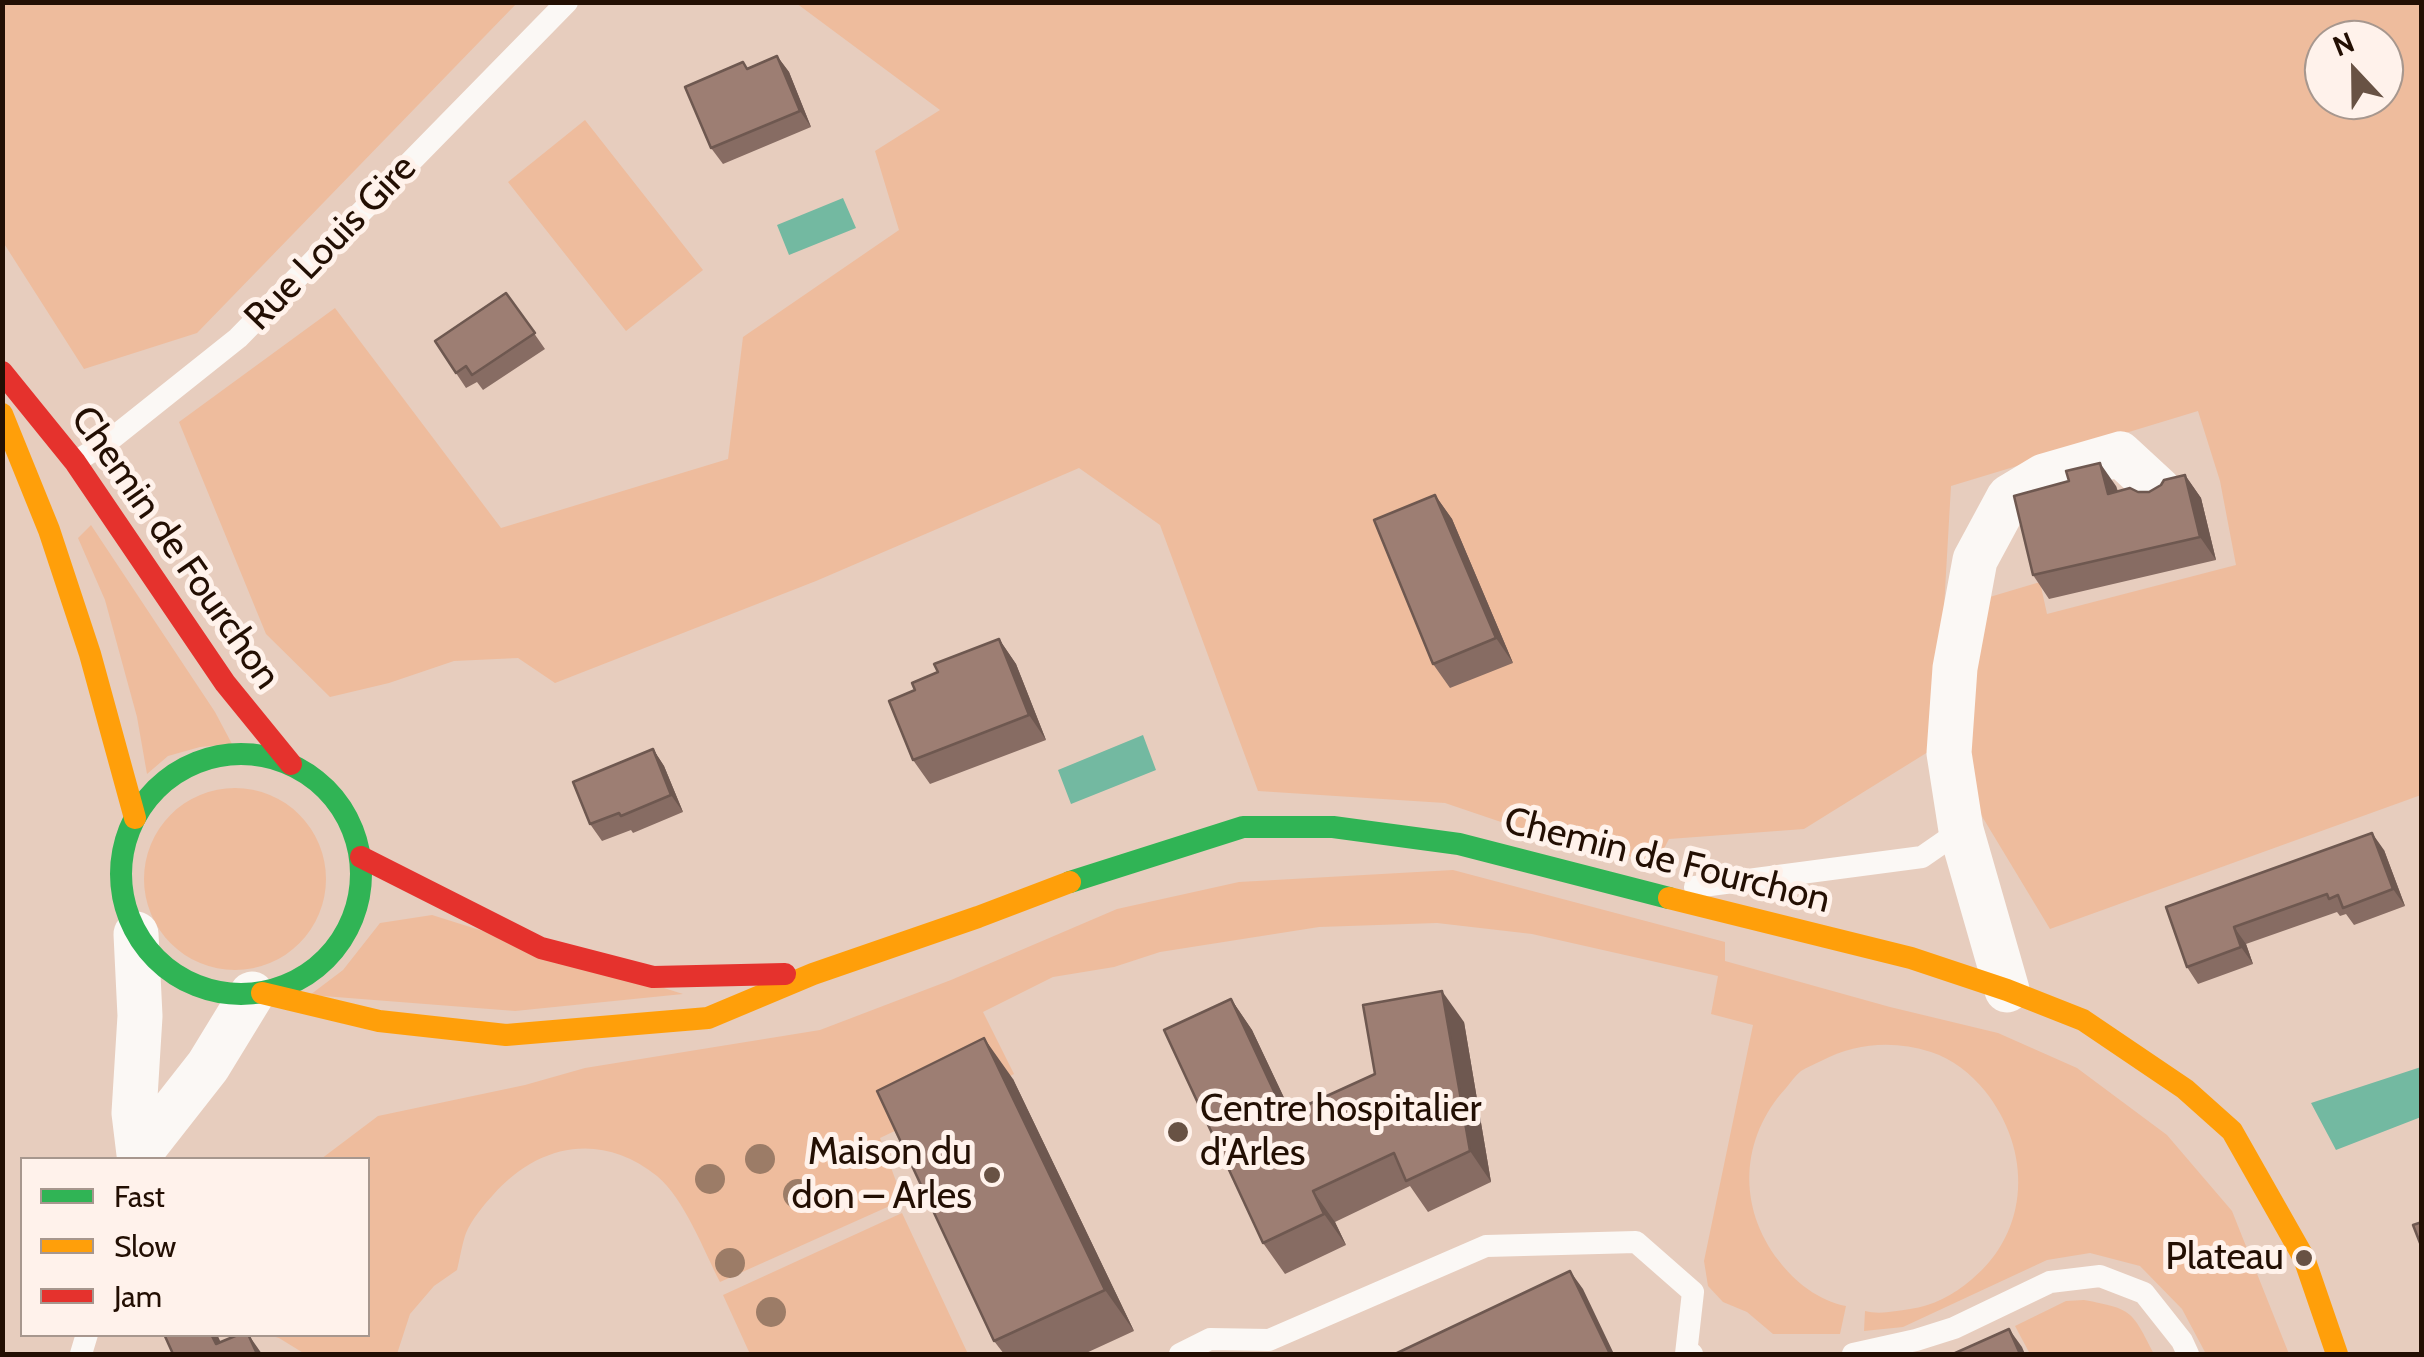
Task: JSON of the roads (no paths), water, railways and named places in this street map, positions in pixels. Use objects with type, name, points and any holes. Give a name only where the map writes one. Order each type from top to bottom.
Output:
[{"type":"street","name":"Chemin de Fourchon","points":[[2,372],[75,462],[225,683],[291,764]]},
{"type":"street","name":"Chemin de Fourchon","points":[[2,414],[49,530],[84,636],[135,818]]},
{"type":"street","points":[[2007,990],[1961,830],[1949,753],[1955,668],[1975,560],[2009,497],[2044,476],[2120,454],[2159,490]]},
{"type":"street","name":"Chemin de Fourchon","points":[[257,994],[297,981],[326,959],[349,930],[360,894],[361,857],[349,819],[325,786],[291,764],[256,754],[220,756],[186,768],[156,788],[135,818],[124,846],[121,876],[125,906],[136,934],[157,960],[185,981],[218,992],[257,994],[379,1021],[506,1035],[708,1018],[813,974],[1094,873],[1243,827],[1333,827],[1459,844],[1911,958],[2083,1020],[2185,1088],[2232,1131],[2304,1258],[2337,1354]]},
{"type":"street","name":"Chemin de Fourchon","points":[[361,857],[541,948],[578,958],[653,977],[813,974]]},
{"type":"street","points":[[136,934],[140,1016],[134,1114],[138,1157]]},
{"type":"street","points":[[138,1157],[257,994]]},
{"type":"lane","name":"Rue Louis Gire","points":[[75,462],[110,440],[238,338],[568,2]]},
{"type":"lane","points":[[1648,893],[1922,857],[1961,830]]},
{"type":"lane","points":[[1180,1354],[1210,1339],[1268,1340],[1486,1246],[1636,1242],[1693,1292],[1686,1354],[1692,1354]]},
{"type":"lane","points":[[1853,1354],[1954,1328],[2050,1282],[2100,1276],[2144,1293],[2188,1354]]},
{"type":"place","name":"Centre hospitalier d'Arles","points":[[1178,1132]]},
{"type":"place","name":"Maison du don – Arles","points":[[992,1175]]},
{"type":"place","name":"Plateau","points":[[2304,1258]]}]
